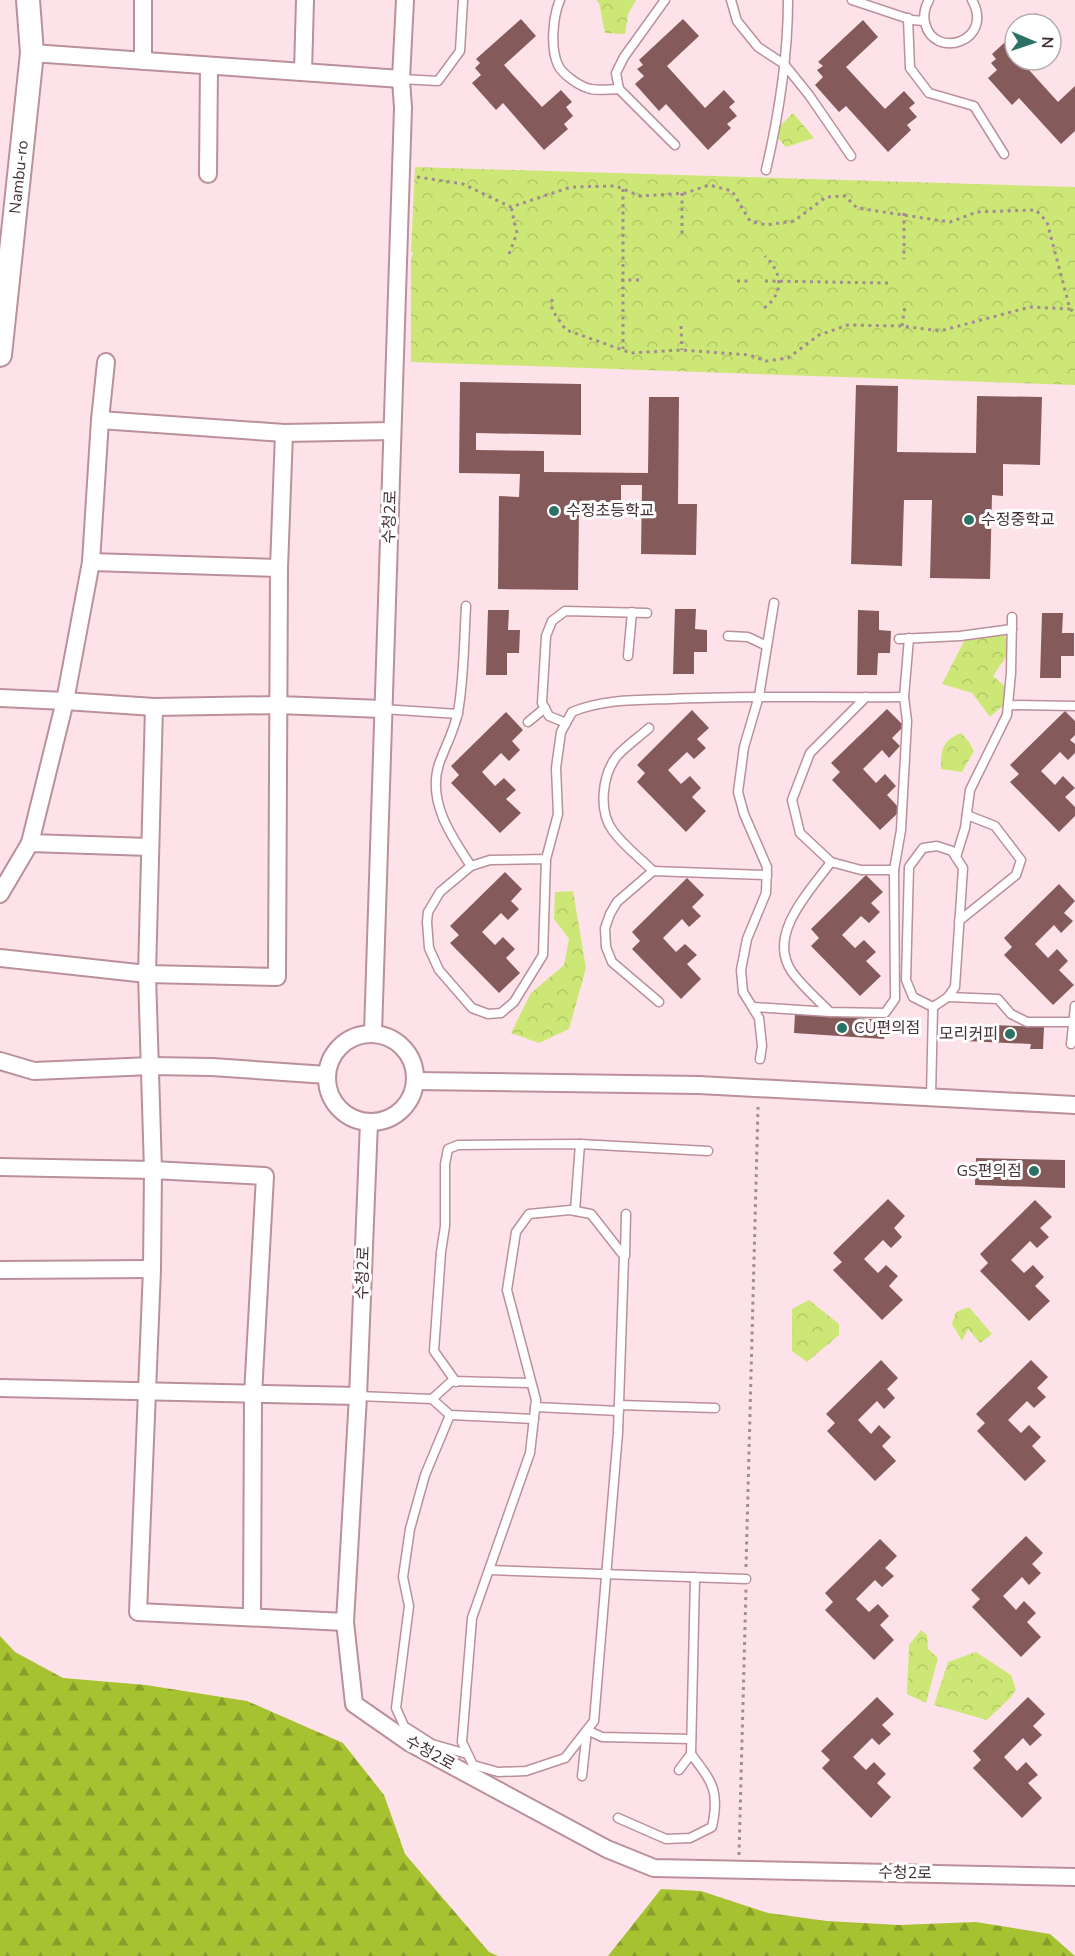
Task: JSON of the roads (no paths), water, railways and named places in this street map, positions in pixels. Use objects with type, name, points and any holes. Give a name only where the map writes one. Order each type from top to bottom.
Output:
[{"type":"main road","name":"Nambu-ro","points":[[0,355],[32,53],[28,0]]},
{"type":"street","points":[[143,0],[143,61]]},
{"type":"street","points":[[303,72],[305,0]]},
{"type":"street","name":"수청2로","points":[[373,1033],[405,0]]},
{"type":"street","points":[[32,53],[401,79]]},
{"type":"street","points":[[208,174],[209,66]]},
{"type":"street","points":[[0,894],[30,843],[65,701],[91,562],[106,362]]},
{"type":"street","points":[[100,420],[284,433],[392,431]]},
{"type":"street","points":[[0,958],[147,974],[277,977],[279,568],[284,433]]},
{"type":"street","points":[[91,562],[279,568]]},
{"type":"street","points":[[0,698],[154,707],[278,705],[383,709]]},
{"type":"street","points":[[154,707],[147,974],[153,1170],[152,1269],[138,1612],[345,1622]]},
{"type":"street","points":[[30,843],[149,847]]},
{"type":"street","points":[[373,1033],[387,1036],[399,1043],[408,1054],[414,1067],[415,1081],[412,1094],[405,1106],[395,1115],[369,1122],[347,1115],[338,1107],[327,1086],[327,1075],[329,1063],[341,1044],[362,1034],[373,1033]]},
{"type":"street","points":[[0,1061],[34,1071],[151,1066],[212,1067],[327,1075]]},
{"type":"street","points":[[415,1081],[699,1085],[1075,1105]]},
{"type":"street","name":"수청2로","points":[[369,1122],[358,1396],[345,1622],[354,1704],[410,1743],[607,1850],[654,1868],[1075,1877]]},
{"type":"street","points":[[0,1167],[153,1170],[265,1176],[253,1395],[252,1617]]},
{"type":"street","points":[[0,1270],[152,1269]]},
{"type":"street","points":[[0,1388],[358,1396]]},
{"type":"lane","points":[[401,79],[438,81],[460,51],[463,0]]},
{"type":"lane","points":[[560,0],[553,35],[558,65],[575,83],[590,89],[619,89]]},
{"type":"lane","points":[[665,0],[624,57],[616,73],[619,89],[675,145]]},
{"type":"lane","points":[[731,0],[737,21],[758,47],[784,64],[809,95],[851,156]]},
{"type":"lane","points":[[766,170],[778,116],[788,30],[788,0]]},
{"type":"lane","points":[[852,0],[924,21]]},
{"type":"lane","points":[[929,0],[924,10],[924,21],[930,35],[946,43],[964,40],[976,27],[977,9],[972,0]]},
{"type":"lane","points":[[977,9],[985,0]]},
{"type":"lane","points":[[908,18],[910,68],[929,93],[974,106],[1004,154]]},
{"type":"lane","points":[[760,1059],[762,1046],[759,1018],[743,992],[741,970],[747,939],[766,893],[767,867],[744,814],[738,792],[744,747],[759,696],[774,603]]},
{"type":"lane","points":[[466,606],[458,714],[438,767],[436,792],[441,814],[471,866]]},
{"type":"lane","points":[[566,723],[549,716],[542,703],[546,636],[552,621],[565,610],[647,612]]},
{"type":"lane","points":[[628,656],[632,612]]},
{"type":"lane","points":[[956,857],[965,828],[970,790],[1007,715],[1011,673],[1012,617]]},
{"type":"lane","points":[[899,639],[960,636],[1012,629]]},
{"type":"lane","points":[[728,636],[748,636],[767,646]]},
{"type":"lane","points":[[754,1007],[885,1013],[895,999],[894,870],[901,831],[907,721],[904,697],[909,638]]},
{"type":"lane","points":[[546,860],[490,860],[471,866],[440,892],[428,912],[429,948],[439,970],[472,1008],[488,1014],[501,1013],[514,1002],[543,956],[546,860],[558,814],[556,768],[561,732],[572,712],[587,706],[625,701],[759,696],[904,697]]},
{"type":"lane","points":[[866,698],[810,753],[792,800],[800,833],[831,862],[861,870],[894,870]]},
{"type":"lane","points":[[1008,705],[1075,706]]},
{"type":"lane","points":[[528,723],[545,708]]},
{"type":"lane","points":[[383,709],[458,714]]},
{"type":"lane","points":[[649,728],[616,757],[602,797],[604,813],[612,830],[653,872]]},
{"type":"lane","points":[[959,921],[1016,875],[1021,860],[995,826],[967,815]]},
{"type":"lane","points":[[937,846],[952,851],[963,868],[955,987],[948,997],[933,1007],[913,997],[906,980],[909,867],[923,848],[937,846]]},
{"type":"lane","points":[[830,1012],[791,971],[784,955],[784,936],[792,916],[831,862]]},
{"type":"lane","points":[[659,1002],[612,962],[606,946],[605,928],[617,902],[653,872],[767,875]]},
{"type":"lane","points":[[895,991],[910,990]]},
{"type":"lane","points":[[948,997],[998,999],[1011,1014],[1027,1022],[1074,1022]]},
{"type":"lane","points":[[1071,1044],[1075,1006]]},
{"type":"lane","points":[[931,1098],[933,1007]]},
{"type":"lane","points":[[575,1211],[580,1144]]},
{"type":"lane","points":[[456,1382],[434,1351],[445,1227],[445,1164],[448,1149],[458,1145],[580,1144],[708,1151]]},
{"type":"lane","points":[[624,1257],[591,1214],[575,1211],[529,1214],[516,1232],[507,1290],[536,1400],[530,1452],[472,1618],[462,1742],[472,1765],[498,1772],[526,1771],[565,1758],[594,1721],[619,1408],[626,1215]]},
{"type":"lane","points":[[432,1399],[452,1381],[531,1383]]},
{"type":"lane","points":[[358,1396],[432,1399],[450,1415],[534,1419]]},
{"type":"lane","points":[[535,1407],[716,1408]]},
{"type":"lane","points":[[450,1415],[425,1475],[411,1529],[403,1577],[409,1606],[396,1708],[404,1726],[432,1744],[467,1754]]},
{"type":"lane","points":[[489,1570],[746,1579]]},
{"type":"lane","points":[[618,1818],[666,1839],[690,1838],[712,1827],[716,1807],[711,1781],[691,1754],[695,1577]]},
{"type":"lane","points":[[587,1730],[602,1737],[691,1739]]},
{"type":"lane","points":[[582,1776],[587,1730]]},
{"type":"lane","points":[[679,1770],[691,1754]]},
{"type":"place","name":"수정초등학교","points":[[554,511]]},
{"type":"place","name":"수정중학교","points":[[969,520]]},
{"type":"place","name":"CU편의점","points":[[842,1028]]},
{"type":"place","name":"모리커피","points":[[1010,1034]]},
{"type":"place","name":"GS편의점","points":[[1034,1171]]}]
